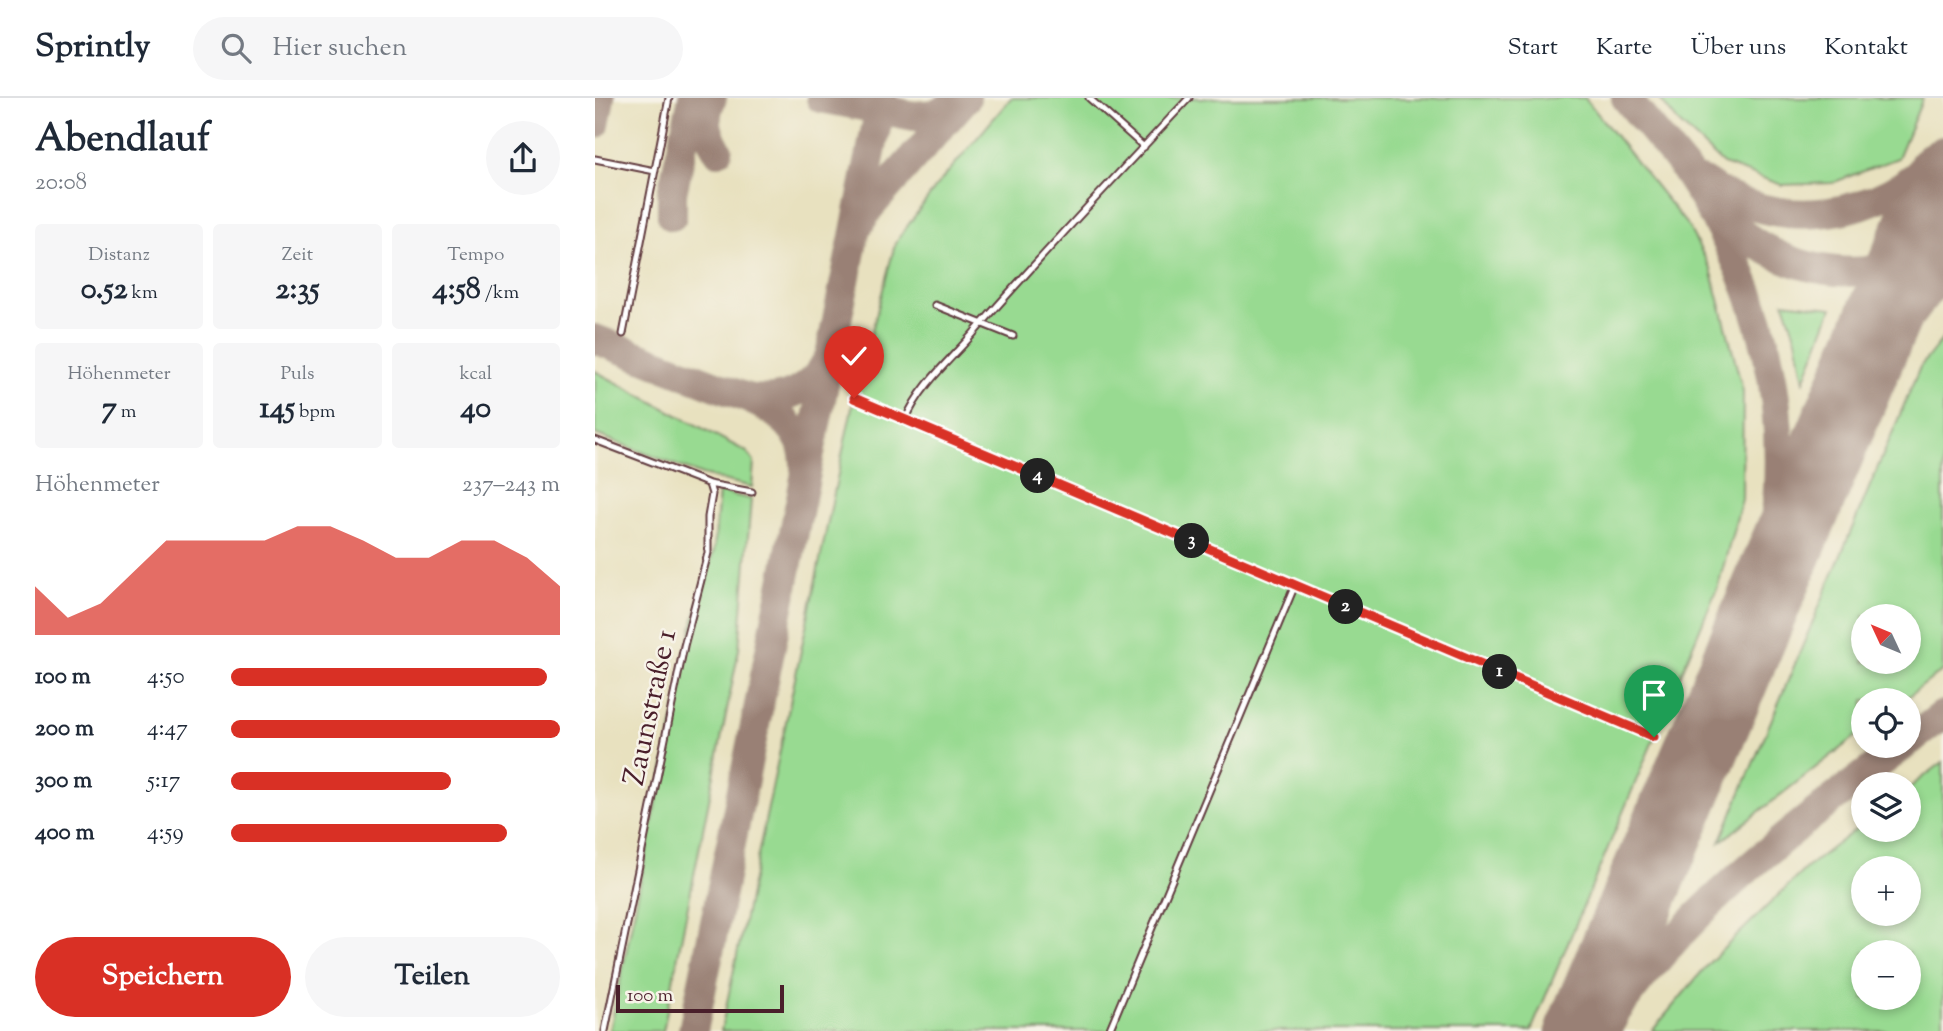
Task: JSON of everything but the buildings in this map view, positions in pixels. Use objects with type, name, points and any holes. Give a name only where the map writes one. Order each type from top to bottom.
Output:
[{"type":"lane","points":[[623,334],[669,98]]},
{"type":"lane","points":[[1089,98],[1144,147]]},
{"type":"lane","points":[[906,419],[911,406],[982,324],[1189,98]]},
{"type":"lane","points":[[595,159],[655,171]]},
{"type":"lane","points":[[935,305],[1013,337]]},
{"type":"lane","points":[[854,398],[1654,737]]},
{"type":"lane","points":[[595,440],[709,484],[752,492]]},
{"type":"lane","name":"Zaunstraße 1","points":[[605,1031],[684,646],[708,553],[708,517],[712,494],[709,484]]},
{"type":"lane","points":[[1109,1031],[1295,585]]},
{"type":"green space","points":[[1011,98],[1585,98],[1688,226],[1711,269],[1743,391],[1742,499],[1718,586],[1531,1031],[721,1031],[854,398],[894,248],[938,184]]},
{"type":"green space","points":[[1659,98],[1923,98],[1898,158],[1832,183],[1782,185],[1723,164],[1678,122]]},
{"type":"green space","points":[[1784,302],[1832,308],[1804,381],[1796,339]]},
{"type":"green space","points":[[1943,338],[1943,670],[1920,688],[1851,688],[1851,740],[1720,842],[1920,367]]},
{"type":"green space","points":[[595,371],[747,452],[754,462],[752,487],[702,475],[595,434]]},
{"type":"green space","points":[[719,492],[751,499],[739,649],[663,1031],[610,1031],[694,619],[714,550]]},
{"type":"green space","points":[[1943,762],[1943,1031],[1652,1031],[1709,963],[1806,868],[1851,833],[1851,842],[1921,842],[1921,779]]},
{"type":"taxiway","points":[[595,124],[600,98]]},
{"type":"taxiway","points":[[672,216],[672,193],[693,98]]},
{"type":"taxiway","points":[[712,98],[707,112],[707,125],[718,151]]},
{"type":"taxiway","points":[[821,98],[914,116],[937,114],[959,102]]},
{"type":"taxiway","points":[[693,1031],[882,98]]},
{"type":"taxiway","points":[[860,223],[869,208],[966,98]]},
{"type":"taxiway","points":[[1626,98],[1730,224],[1779,256],[1834,271],[1862,271],[1890,267],[1917,257],[1943,241]]},
{"type":"taxiway","points":[[1702,181],[1732,198],[1763,209],[1796,213],[1828,212],[1860,205],[1890,192],[1918,174],[1943,151]]},
{"type":"taxiway","points":[[1684,169],[1713,215],[1736,260],[1754,306],[1767,353],[1775,401],[1779,450],[1777,502],[1769,564],[1753,628]]},
{"type":"taxiway","points":[[1931,204],[1933,218],[1943,227]]},
{"type":"taxiway","points":[[1816,477],[1873,371],[1906,321],[1943,273]]},
{"type":"taxiway","points":[[595,339],[747,398]]},
{"type":"taxiway","points":[[805,468],[801,443],[796,433],[780,416],[747,398],[772,399],[795,393],[814,379],[828,359]]},
{"type":"taxiway","points":[[1921,732],[1943,715]]},
{"type":"taxiway","points":[[1603,1031],[1667,948],[1740,875],[1887,758]]},
{"type":"runway","points":[[1583,1031],[1943,176]]},
{"type":"route","points":[[854,398],[1654,737]]}]
